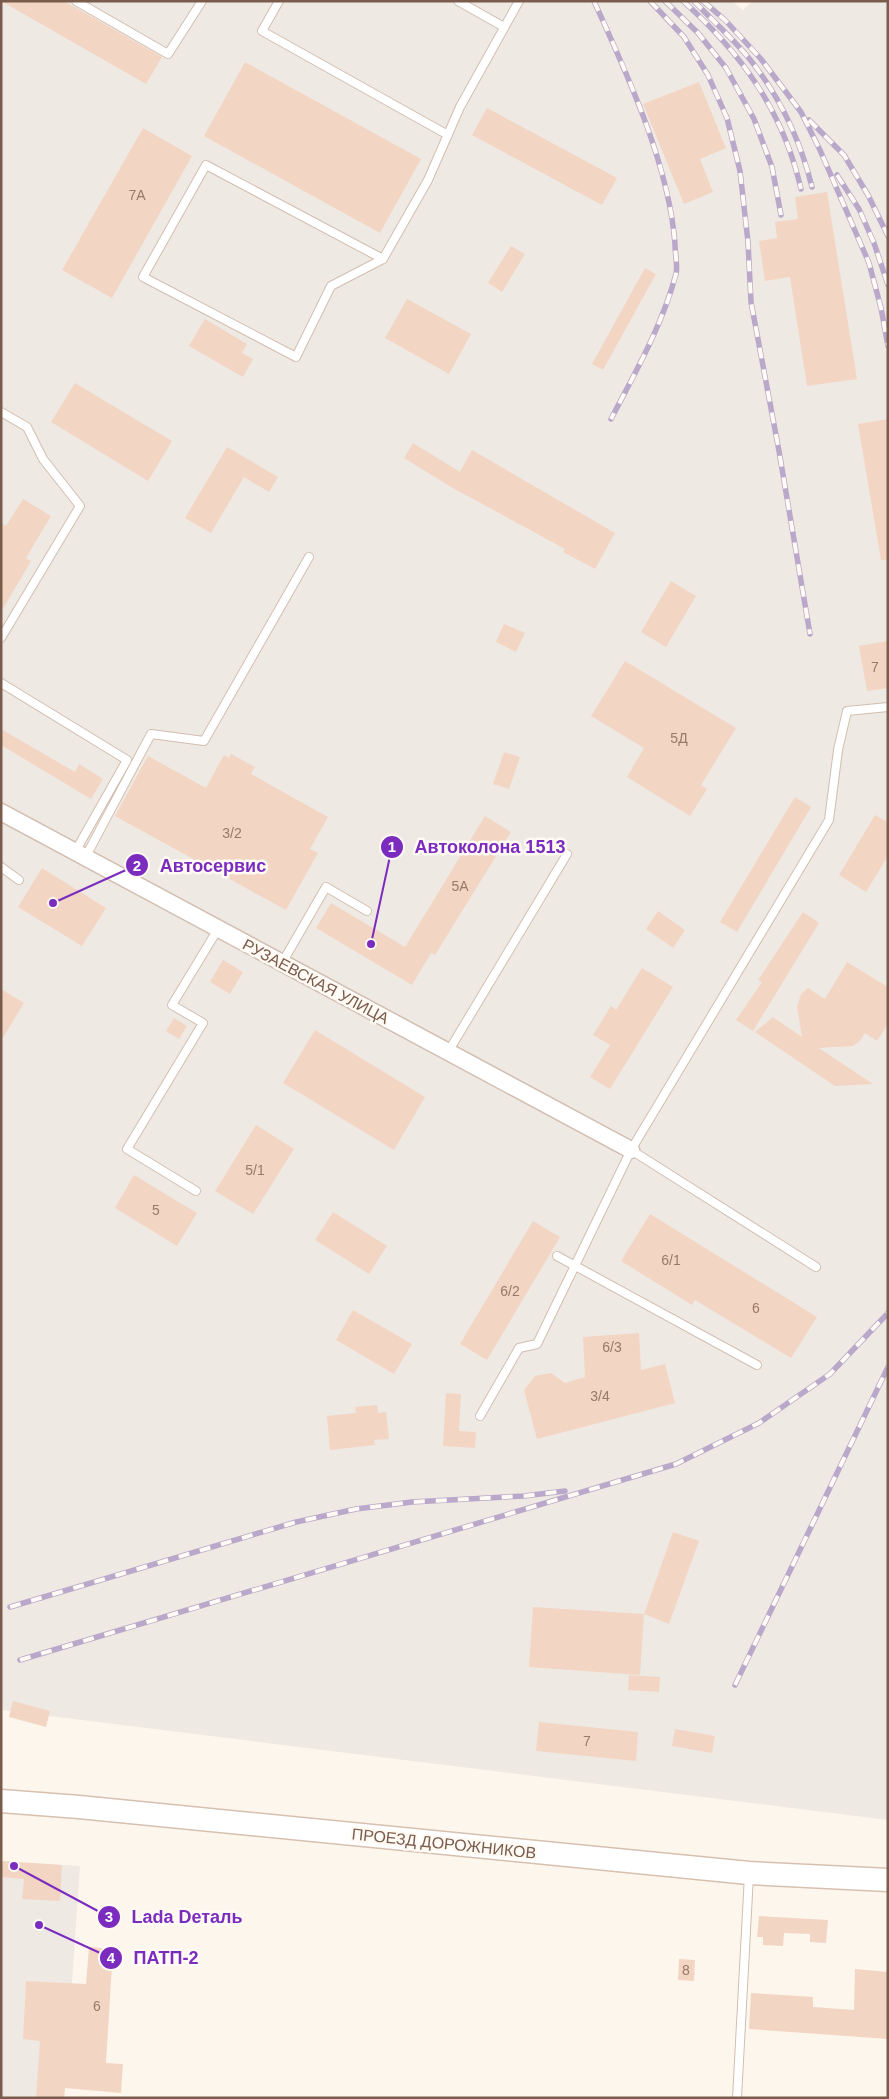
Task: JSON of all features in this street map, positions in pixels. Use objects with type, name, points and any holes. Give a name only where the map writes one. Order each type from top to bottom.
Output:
[{"type":"main road","name":"ПРОЕЗД ДОРОЖНИКОВ","points":[[1,1801],[750,1873],[888,1880]]},
{"type":"street","name":"РУЗАЕВСКАЯ УЛИЦА","points":[[1,812],[631,1150]]},
{"type":"lane","points":[[76,1],[168,54],[202,1]]},
{"type":"lane","points":[[279,1],[262,31],[448,135]]},
{"type":"lane","points":[[458,1],[504,27]]},
{"type":"lane","points":[[383,259],[206,165],[143,277],[296,357],[331,286],[383,259],[428,180],[460,107],[519,1]]},
{"type":"lane","points":[[1,412],[27,427],[43,459],[80,506],[1,638]]},
{"type":"lane","points":[[80,855],[151,734],[204,741],[309,557]]},
{"type":"lane","points":[[1,683],[127,760],[80,855]]},
{"type":"lane","points":[[480,1416],[519,1348],[537,1344],[631,1150],[829,820],[838,750],[847,711],[888,707]]},
{"type":"lane","points":[[448,1052],[567,854]]},
{"type":"lane","points":[[1,867],[19,880]]},
{"type":"lane","points":[[282,963],[326,887],[367,911]]},
{"type":"lane","points":[[196,1191],[128,1149],[203,1022],[172,1005],[218,929]]},
{"type":"lane","points":[[631,1150],[816,1267]]},
{"type":"lane","points":[[557,1256],[756,1365]]},
{"type":"lane","points":[[737,2098],[750,1873]]},
{"type":"shaded area","points":[[1,1],[732,1],[743,10],[752,1],[888,1],[888,1820],[1,1710]]},
{"type":"shaded area","points":[[1,1861],[80,1866],[64,2098],[1,2098]]},
{"type":"building","points":[[1,1],[64,1],[162,57],[146,84]]},
{"type":"building","points":[[245,62],[421,159],[380,233],[204,136]]},
{"type":"building","points":[[699,82],[726,148],[700,159],[713,192],[684,204],[643,104]]},
{"type":"building","points":[[487,108],[617,178],[602,205],[472,135]]},
{"type":"building","points":[[143,128],[192,156],[112,298],[62,270]]},
{"type":"building","points":[[827,192],[857,379],[807,386],[790,277],[765,281],[759,241],[777,238],[775,222],[798,219],[795,197]]},
{"type":"building","points":[[511,246],[525,254],[502,292],[488,283]]},
{"type":"building","points":[[645,268],[656,274],[603,370],[592,364]]},
{"type":"building","points":[[407,299],[471,334],[449,374],[385,338]]},
{"type":"building","points":[[205,319],[247,344],[242,353],[253,359],[243,377],[189,346]]},
{"type":"building","points":[[75,383],[172,441],[148,481],[51,422]]},
{"type":"building","points":[[888,419],[888,560],[881,560],[858,424]]},
{"type":"building","points":[[413,443],[460,472],[472,450],[615,533],[595,569],[563,552],[565,549],[451,487],[404,458]]},
{"type":"building","points":[[227,447],[278,477],[269,492],[244,477],[211,533],[185,518]]},
{"type":"building","points":[[23,499],[51,516],[26,558],[31,561],[1,612],[1,523],[6,526]]},
{"type":"building","points":[[671,581],[696,596],[666,647],[641,632]]},
{"type":"building","points":[[504,624],[525,633],[516,652],[496,642]]},
{"type":"building","points":[[888,641],[888,688],[867,691],[859,646]]},
{"type":"building","points":[[625,661],[736,728],[701,785],[707,789],[690,816],[627,777],[644,748],[591,716]]},
{"type":"building","points":[[1,729],[75,772],[79,764],[103,779],[91,799],[1,745]]},
{"type":"building","points":[[504,752],[520,757],[509,789],[493,784]]},
{"type":"building","points":[[231,754],[255,767],[251,774],[328,817],[310,849],[318,853],[286,910],[115,816],[148,756],[206,788],[224,755],[229,758]]},
{"type":"building","points":[[795,797],[811,807],[737,932],[720,922]]},
{"type":"building","points":[[875,815],[888,822],[888,856],[866,892],[839,875]]},
{"type":"building","points":[[485,816],[511,832],[435,955],[431,953],[412,985],[316,928],[331,903],[405,947]]},
{"type":"building","points":[[42,868],[106,908],[82,946],[18,907]]},
{"type":"building","points":[[658,911],[685,930],[673,948],[646,929]]},
{"type":"building","points":[[803,912],[819,923],[753,1031],[736,1020],[762,982],[758,980]]},
{"type":"building","points":[[223,960],[243,972],[230,994],[210,982]]},
{"type":"building","points":[[847,962],[888,987],[888,1024],[877,1041],[865,1033],[860,1041],[853,1046],[819,1048],[873,1084],[835,1086],[755,1032],[773,1017],[802,1037],[797,1007],[801,994],[808,988],[825,999]]},
{"type":"building","points":[[642,968],[673,987],[610,1089],[590,1077],[610,1045],[593,1035],[611,1006],[616,1010]]},
{"type":"building","points":[[1,989],[24,1003],[1,1041]]},
{"type":"building","points":[[174,1018],[187,1026],[179,1039],[166,1031]]},
{"type":"building","points":[[315,1030],[425,1097],[394,1150],[283,1083]]},
{"type":"building","points":[[256,1125],[294,1149],[253,1214],[215,1191]]},
{"type":"building","points":[[134,1175],[197,1213],[177,1246],[115,1208]]},
{"type":"building","points":[[333,1212],[387,1246],[369,1274],[315,1240]]},
{"type":"building","points":[[650,1214],[817,1317],[791,1358],[695,1300],[692,1305],[621,1261]]},
{"type":"building","points":[[533,1221],[560,1237],[487,1360],[460,1344]]},
{"type":"building","points":[[353,1310],[412,1344],[394,1374],[336,1340]]},
{"type":"building","points":[[639,1333],[641,1370],[665,1364],[675,1403],[537,1439],[524,1390],[535,1376],[551,1373],[565,1383],[585,1377],[583,1337]]},
{"type":"building","points":[[446,1393],[461,1394],[459,1431],[476,1432],[475,1448],[443,1446]]},
{"type":"building","points":[[377,1405],[378,1413],[386,1412],[389,1439],[374,1440],[375,1445],[330,1450],[327,1416],[356,1413],[355,1407]]},
{"type":"building","points":[[673,1532],[699,1541],[669,1624],[644,1614]]},
{"type":"building","points":[[533,1607],[644,1614],[640,1675],[529,1667]]},
{"type":"building","points":[[629,1675],[660,1677],[659,1692],[628,1690]]},
{"type":"building","points":[[13,1701],[50,1711],[46,1727],[9,1717]]},
{"type":"building","points":[[539,1722],[638,1732],[636,1761],[536,1751]]},
{"type":"building","points":[[675,1729],[715,1736],[712,1753],[672,1746]]},
{"type":"building","points":[[1,1861],[62,1865],[60,1901],[22,1899],[24,1879],[1,1877]]},
{"type":"building","points":[[759,1916],[828,1920],[826,1943],[810,1942],[810,1934],[784,1933],[783,1946],[763,1945],[763,1937],[757,1937]]},
{"type":"building","points":[[89,1947],[113,1949],[106,2063],[123,2064],[121,2093],[65,2088],[64,2098],[36,2098],[40,2041],[23,2039],[26,1981],[86,1984]]},
{"type":"building","points":[[679,1959],[695,1960],[694,1981],[678,1980]]},
{"type":"building","points":[[855,1969],[888,1972],[888,2039],[749,2029],[751,1993],[813,1997],[813,2007],[854,2010]]},
{"type":"railway","points":[[594,1],[633,89],[655,151],[671,214],[677,264],[676,274],[656,331],[611,419]]},
{"type":"railway","points":[[650,1],[684,37],[708,75],[727,118],[740,171],[748,242],[751,302],[810,634]]},
{"type":"railway","points":[[665,1],[698,33],[726,68],[754,119],[772,167],[781,215]]},
{"type":"railway","points":[[683,1],[724,42],[742,63],[757,86],[783,134],[801,189]]},
{"type":"railway","points":[[694,1],[748,57],[779,102],[795,135],[812,187]]},
{"type":"railway","points":[[703,1],[726,21],[761,59],[801,112],[820,150],[869,263],[881,308],[888,346]]},
{"type":"railway","points":[[809,120],[844,155],[868,195],[888,236]]},
{"type":"railway","points":[[837,175],[859,209],[874,243],[888,285]]},
{"type":"railway","points":[[20,1660],[676,1464],[759,1423],[830,1374],[888,1313]]},
{"type":"railway","points":[[735,1685],[888,1367]]},
{"type":"railway","points":[[10,1607],[296,1522],[356,1509],[412,1502],[524,1496],[565,1491]]},
{"type":"place","name":"Автосервис","points":[[53,903]]},
{"type":"place","name":"Автоколона 1513","points":[[371,944]]},
{"type":"place","name":"Lada Dеталь","points":[[14,1866]]},
{"type":"place","name":"ПАТП-2","points":[[39,1925]]}]
